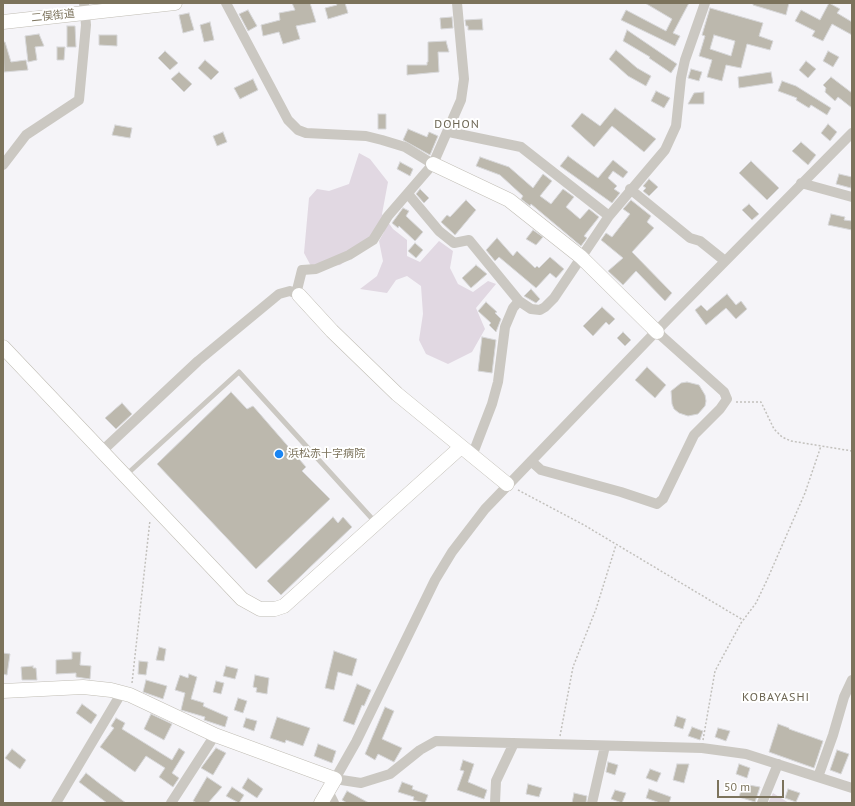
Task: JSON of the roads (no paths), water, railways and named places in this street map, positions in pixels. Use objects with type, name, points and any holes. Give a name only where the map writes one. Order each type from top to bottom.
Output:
[{"type":"street","name":"二俣街道","points":[[3,22],[85,8],[175,3]]},
{"type":"street","points":[[226,3],[288,120],[298,130],[306,133],[366,136],[405,147],[433,164],[509,200],[581,257],[657,332],[724,392],[727,398],[694,434],[663,499],[657,504],[621,492],[541,470],[531,461]]},
{"type":"street","points":[[298,295],[302,270],[316,269],[349,255],[373,240],[388,216],[433,164],[449,132],[461,100],[464,79],[457,3]]},
{"type":"street","points":[[408,194],[439,231],[454,243],[469,240],[519,301],[531,309],[540,310],[545,307],[554,298],[609,216],[630,189],[665,150],[676,126],[681,78],[685,60],[705,3]]},
{"type":"street","points":[[3,165],[26,135],[80,100],[86,25],[85,8]]},
{"type":"street","points":[[449,132],[521,147],[609,216]]},
{"type":"street","points":[[330,794],[435,580],[452,552],[485,509],[507,484],[801,183],[852,133]]},
{"type":"street","points":[[801,183],[852,197]]},
{"type":"street","points":[[630,189],[690,238],[700,241],[725,261]]},
{"type":"street","points":[[102,451],[158,401],[198,361],[279,294],[290,291],[298,295],[332,331],[397,394],[507,484]]},
{"type":"street","points":[[472,456],[492,404],[498,382],[505,327],[519,301]]},
{"type":"street","points":[[3,347],[242,599],[260,609],[275,609],[284,606],[461,447]]},
{"type":"street","points":[[818,777],[844,698],[852,680]]},
{"type":"street","points":[[3,691],[83,687],[126,694],[215,735],[330,794],[390,774],[420,750],[436,741],[559,743],[605,746],[702,748],[746,754],[852,788]]},
{"type":"street","points":[[56,803],[126,694]]},
{"type":"street","points":[[171,803],[215,735]]},
{"type":"street","points":[[495,803],[496,781],[514,743]]},
{"type":"street","points":[[592,803],[605,746]]},
{"type":"street","points":[[762,803],[778,764]]},
{"type":"lane","points":[[126,476],[239,372],[376,523]]},
{"type":"place","name":"浜松赤十字病院","points":[[279,454]]},
{"type":"district","name":"DOHON","points":[[457,125]]},
{"type":"district","name":"KOBAYASHI","points":[[776,698]]}]
